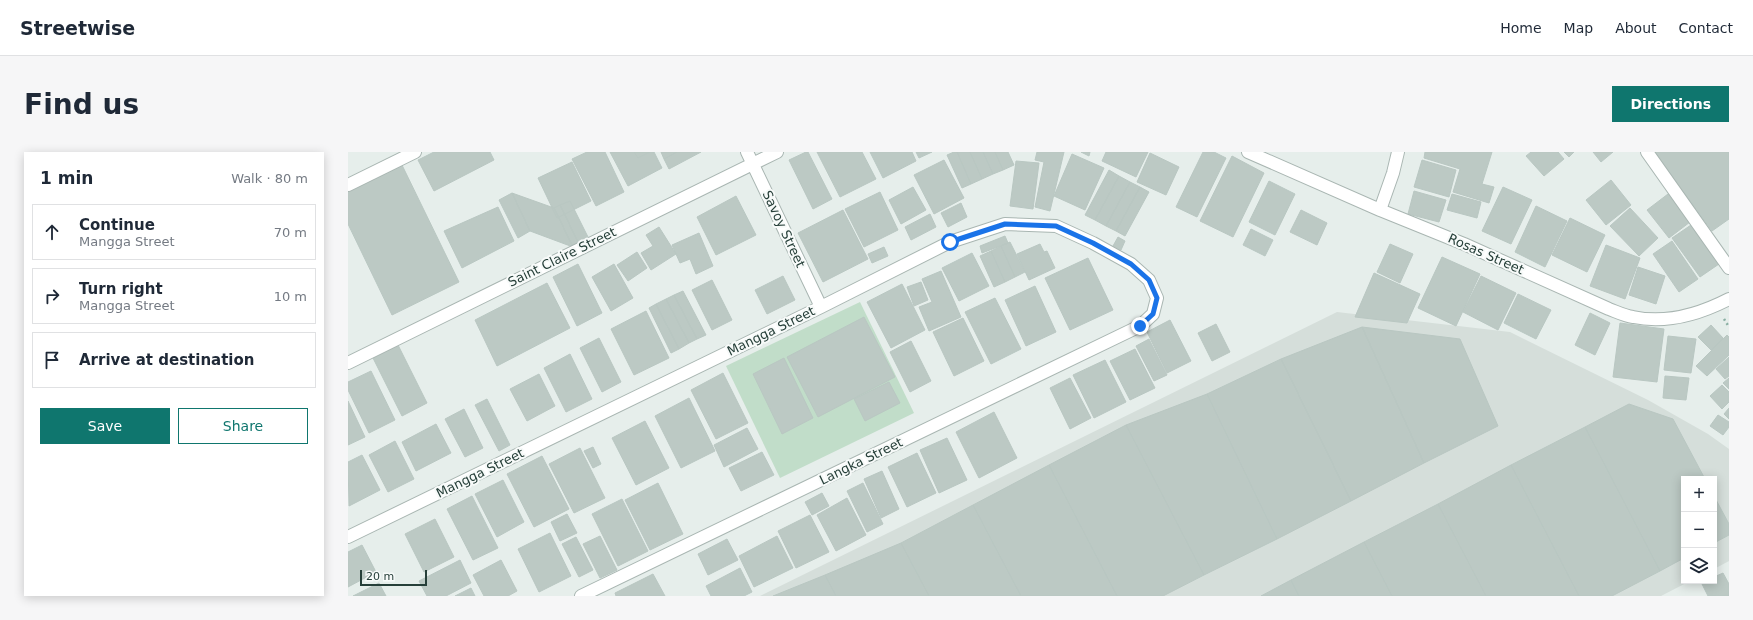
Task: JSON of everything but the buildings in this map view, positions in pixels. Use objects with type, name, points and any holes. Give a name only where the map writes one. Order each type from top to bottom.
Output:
[{"type":"street","points":[[348,185],[415,152]]},
{"type":"street","name":"Savoy Street","points":[[747,152],[821,307]]},
{"type":"street","name":"Saint Claire Street","points":[[348,363],[776,152]]},
{"type":"street","name":"Rosas Street","points":[[1248,152],[1380,210],[1464,244],[1609,309],[1633,317],[1654,319],[1673,318],[1693,314],[1729,299]]},
{"type":"street","points":[[1380,210],[1393,173],[1398,152]]},
{"type":"street","points":[[1647,152],[1729,268]]},
{"type":"street","name":"Mangga Street","points":[[348,537],[821,307],[950,242],[1005,224],[1056,226],[1093,243],[1131,264],[1149,280],[1157,298],[1153,314],[1140,326]]},
{"type":"street","name":"Langka Street","points":[[582,596],[1140,326]]},
{"type":"shaded area","points":[[1337,312],[1510,332],[1648,400],[1708,434],[1729,449],[1729,561],[1717,567],[1717,476],[1681,476],[1681,584],[1684,584],[1661,596],[760,596]]},
{"type":"green space","points":[[860,302],[914,413],[780,478],[726,366]]},
{"type":"route","points":[[950,242],[1005,224],[1056,226],[1093,243],[1131,264],[1149,280],[1157,298],[1153,314],[1140,326]]}]
